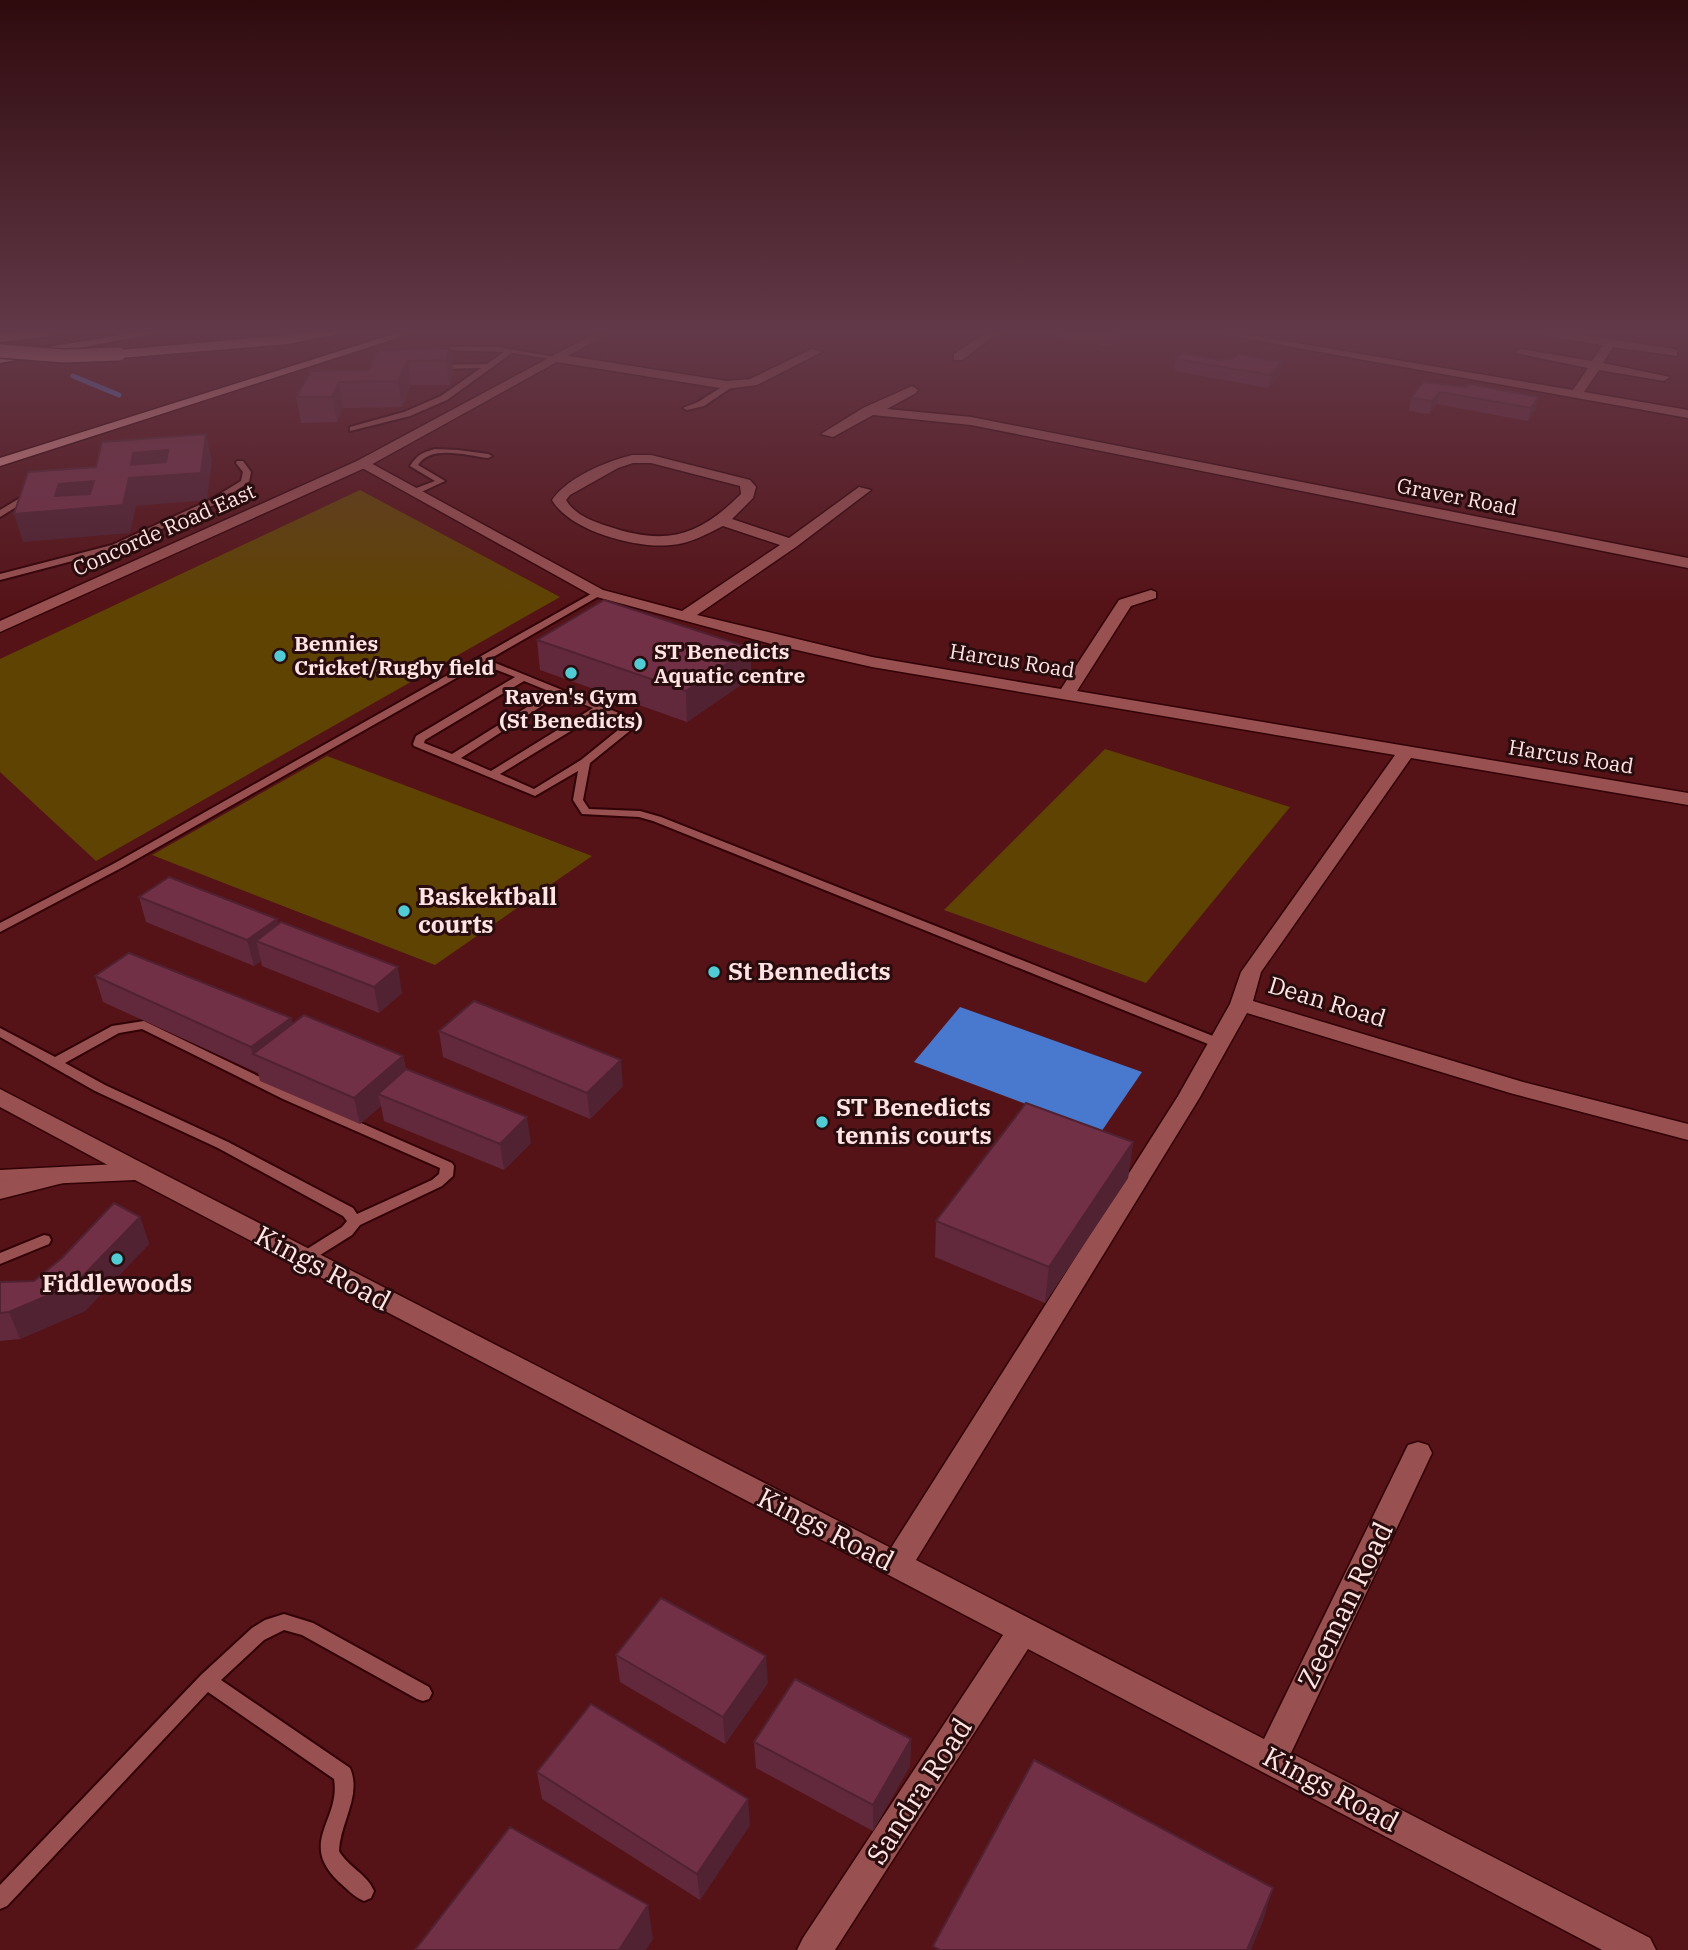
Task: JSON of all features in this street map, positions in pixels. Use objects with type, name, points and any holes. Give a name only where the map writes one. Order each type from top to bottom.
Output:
[{"type":"highway","points":[[0,462],[122,423]]},
{"type":"street","name":"Concorde Road East","points":[[0,627],[362,464],[437,423]]},
{"type":"street","points":[[828,434],[843,423]]},
{"type":"street","name":"Graver Road","points":[[981,423],[1688,563]]},
{"type":"street","points":[[722,521],[748,495],[749,487],[745,483],[651,460],[632,460],[613,465],[565,492],[559,500],[565,510],[588,523],[645,541],[681,539],[722,521],[791,544]]},
{"type":"street","name":"Harcus Road","points":[[362,464],[598,593],[685,617],[872,662],[1688,799]]},
{"type":"street","points":[[685,617],[864,490]]},
{"type":"street","points":[[1067,693],[1125,603],[1152,595]]},
{"type":"street","name":"Dean Road","points":[[1406,752],[1251,972],[1241,1003],[1518,1088],[1688,1132]]},
{"type":"street","points":[[896,1566],[1189,1097],[1241,1003]]},
{"type":"street","name":"Kings Road","points":[[0,1097],[1022,1632],[1272,1758],[1638,1950]]},
{"type":"street","points":[[0,1178],[138,1171]]},
{"type":"street","points":[[0,1190],[63,1175]]},
{"type":"street","name":"Zeeman Road","points":[[1272,1758],[1418,1453]]},
{"type":"street","name":"Sandra Road","points":[[815,1950],[1022,1632]]},
{"type":"lane","points":[[353,429],[375,423]]},
{"type":"lane","points":[[414,492],[441,481],[414,466],[427,453],[488,456]]},
{"type":"lane","points":[[0,577],[95,554],[150,532],[238,488],[247,477],[240,463]]},
{"type":"lane","points":[[0,514],[39,492]]},
{"type":"lane","points":[[0,928],[119,864],[598,593]]},
{"type":"lane","points":[[480,660],[559,691],[601,708],[633,723],[585,762],[535,793],[420,746],[418,741],[523,677]]},
{"type":"lane","points":[[452,759],[559,691]]},
{"type":"lane","points":[[491,775],[601,708]]},
{"type":"lane","points":[[585,762],[578,800],[586,812],[640,814],[657,819],[1218,1043]]},
{"type":"lane","points":[[54,1063],[116,1030],[144,1025],[288,1096],[447,1166],[446,1175],[437,1183],[355,1221],[347,1231],[304,1258]]},
{"type":"lane","points":[[0,1032],[54,1063],[287,1178],[348,1212],[355,1221]]},
{"type":"lane","points":[[0,1259],[44,1240]]},
{"type":"lane","points":[[0,1899],[207,1681],[258,1634],[284,1622],[307,1629],[423,1693]]},
{"type":"lane","points":[[207,1681],[343,1774],[347,1787],[333,1829],[330,1851],[332,1858],[364,1891]]},
{"type":"shaded area","points":[[360,490],[560,597],[96,861],[0,772],[0,659]]},
{"type":"shaded area","points":[[1105,749],[1290,807],[1146,983],[944,910]]},
{"type":"shaded area","name":"Baskektball courts","points":[[327,756],[592,856],[435,965],[152,855]]},
{"type":"water","points":[[960,1007],[1142,1072],[1101,1132],[914,1062]]},
{"type":"building","points":[[206,434],[201,473],[129,478],[123,505],[14,514],[28,472],[96,467],[102,442]],"holes":[[[168,450],[166,462],[131,465],[133,453]],[[94,481],[90,494],[55,496],[59,484]]]},
{"type":"building","points":[[604,600],[750,648],[686,691],[537,640]]},
{"type":"building","points":[[169,877],[277,919],[247,940],[139,897]]},
{"type":"building","points":[[281,922],[398,967],[374,987],[256,941]]},
{"type":"building","points":[[129,953],[291,1018],[251,1047],[95,976]]},
{"type":"building","points":[[474,1001],[621,1060],[587,1093],[439,1031]]},
{"type":"building","points":[[304,1015],[403,1056],[354,1098],[253,1054]]},
{"type":"building","points":[[406,1069],[527,1117],[500,1144],[378,1094]]},
{"type":"building","points":[[1026,1103],[1133,1142],[1049,1267],[936,1221]]},
{"type":"building","points":[[114,1203],[140,1217],[75,1284],[9,1312],[0,1313],[0,1282],[34,1281],[62,1258]]},
{"type":"building","points":[[661,1598],[766,1656],[723,1717],[616,1655]]},
{"type":"building","points":[[795,1679],[911,1739],[873,1805],[754,1742]]},
{"type":"building","points":[[591,1704],[748,1799],[697,1874],[537,1772]]},
{"type":"building","points":[[1034,1760],[1273,1888],[1247,1950],[940,1950],[933,1946]]},
{"type":"building","points":[[510,1827],[648,1905],[619,1950],[415,1950]]},
{"type":"place","name":"Bennies Cricket/Rugby field","points":[[280,656]]},
{"type":"place","name":"ST Benedicts Aquatic centre","points":[[640,664]]},
{"type":"place","name":"Raven's Gym (St Benedicts)","points":[[571,673]]},
{"type":"place","name":"Baskektball courts","points":[[404,911]]},
{"type":"place","name":"St Bennedicts","points":[[714,972]]},
{"type":"place","name":"ST Benedicts tennis courts","points":[[822,1122]]},
{"type":"place","name":"Fiddlewoods","points":[[117,1259]]}]
